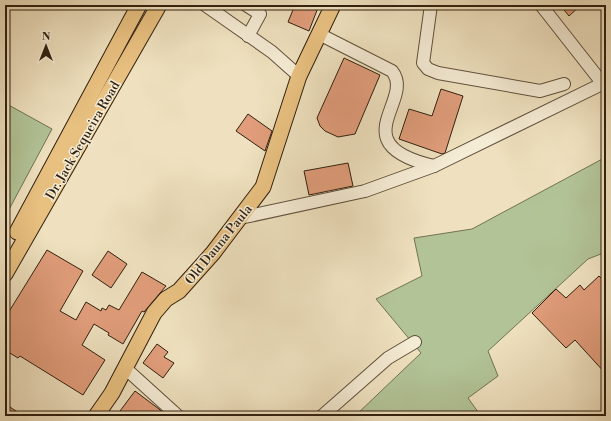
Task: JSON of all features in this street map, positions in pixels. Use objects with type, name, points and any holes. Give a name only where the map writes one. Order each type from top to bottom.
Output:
[{"type":"main road","name":"Dr. Jack Sequeira Road","points":[[5,253],[139,5]]},
{"type":"main road","name":"Dr. Jack Sequeira Road","points":[[5,274],[159,5]]},
{"type":"main road","name":"Old Dauna Paula","points":[[96,416],[112,393],[154,313],[166,299],[179,291],[213,253],[263,187],[299,76],[333,5]]},
{"type":"street","points":[[246,5],[260,14],[248,36]]},
{"type":"street","points":[[431,5],[423,62],[428,69],[438,73],[540,91],[564,84]]},
{"type":"street","points":[[541,5],[605,80]]},
{"type":"street","points":[[548,5],[605,80]]},
{"type":"street","points":[[214,7],[248,36],[272,52],[299,76]]},
{"type":"street","points":[[319,34],[392,71],[398,81],[397,90],[386,123],[386,130],[391,147],[407,157],[434,166]]},
{"type":"street","points":[[240,218],[366,191],[434,166],[605,80]]},
{"type":"street","points":[[322,416],[388,358],[415,342]]},
{"type":"street","points":[[125,368],[178,416]]},
{"type":"green space","points":[[5,103],[52,129],[5,217]]},
{"type":"green space","points":[[606,157],[606,252],[588,259],[488,351],[498,376],[468,398],[481,416],[355,416],[421,353],[376,299],[422,276],[414,238],[472,229]]},
{"type":"building","points":[[295,5],[319,5],[309,31],[288,22]]},
{"type":"building","points":[[560,5],[581,5],[569,16]]},
{"type":"building","points":[[344,58],[380,75],[355,134],[338,137],[325,131],[320,126],[317,118]]},
{"type":"building","points":[[441,89],[463,96],[445,153],[442,154],[399,139],[409,109],[432,116]]},
{"type":"building","points":[[248,114],[272,131],[265,151],[236,131]]},
{"type":"building","points":[[348,163],[353,186],[309,195],[304,171]]},
{"type":"building","points":[[47,250],[83,271],[60,311],[76,320],[86,302],[101,311],[102,308],[106,310],[109,305],[119,310],[142,272],[166,286],[144,312],[142,311],[123,344],[94,324],[82,345],[105,360],[83,395],[20,356],[18,358],[5,350],[5,318]]},
{"type":"building","points":[[108,251],[127,264],[111,288],[92,275]]},
{"type":"building","points":[[599,276],[606,283],[606,374],[575,340],[566,348],[532,313],[556,289],[566,298],[580,285],[584,290]]},
{"type":"building","points":[[157,344],[168,352],[164,357],[174,363],[163,378],[143,363]]},
{"type":"building","points":[[135,391],[167,416],[127,416],[120,411]]},
{"type":"building","points":[[5,404],[24,416],[5,416]]}]
